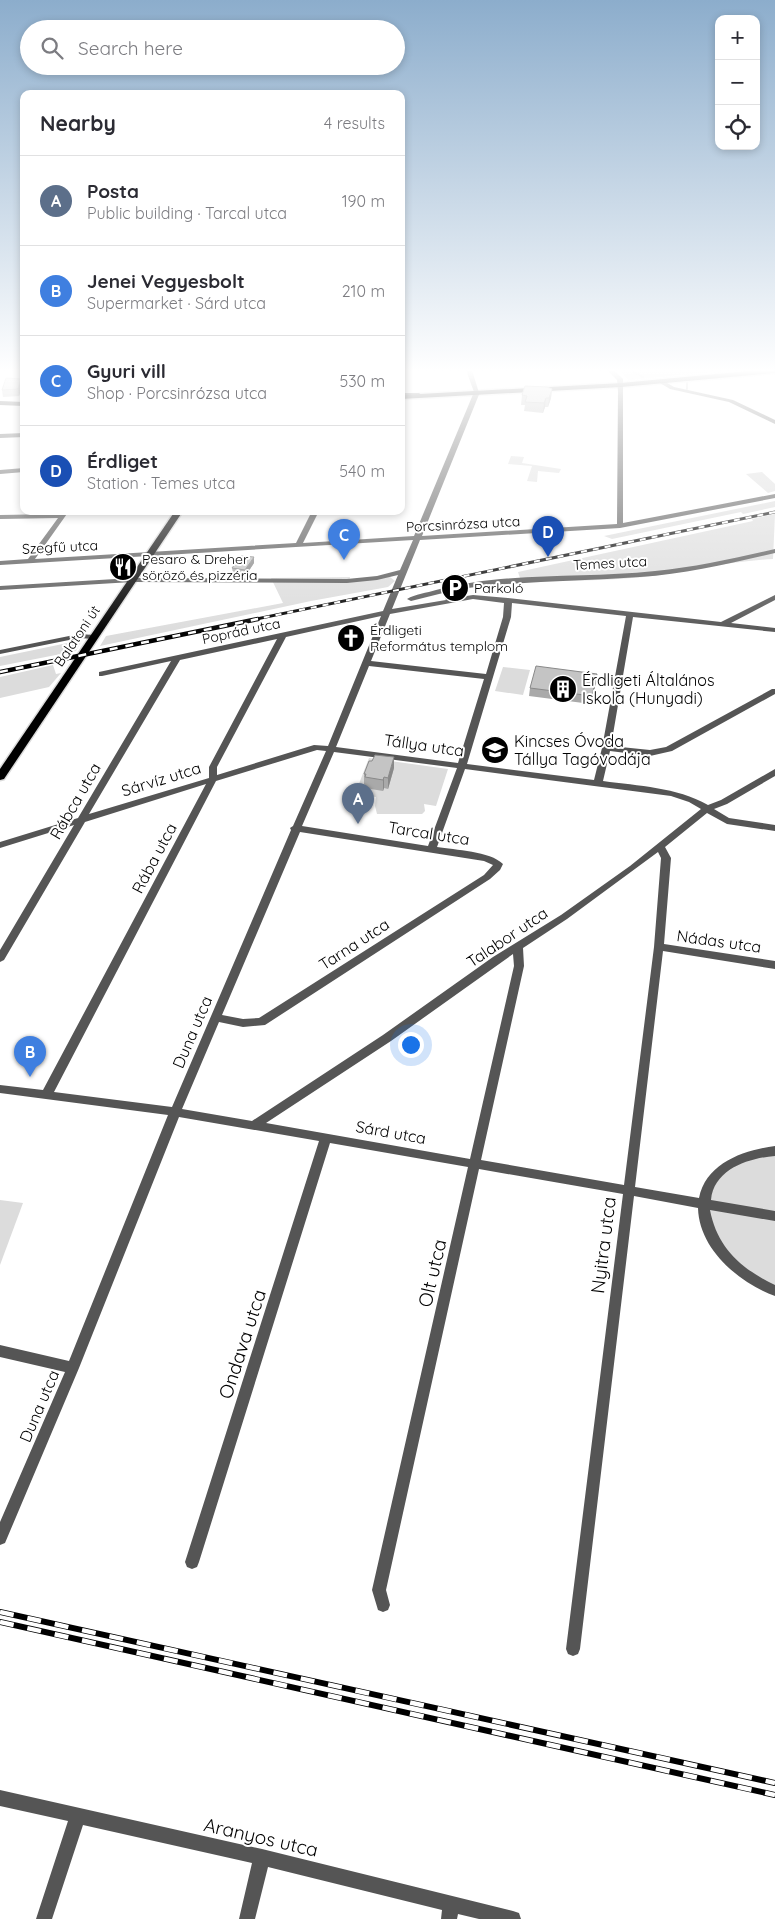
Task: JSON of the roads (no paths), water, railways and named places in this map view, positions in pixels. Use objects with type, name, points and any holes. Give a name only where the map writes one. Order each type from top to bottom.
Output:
[{"type":"main road","name":"Balatoni út","points":[[0,777],[176,515]]},
{"type":"street","name":"Duna utca","points":[[0,1538],[73,1368],[175,1112],[295,828],[331,748],[449,460]]},
{"type":"street","points":[[620,460],[620,526]]},
{"type":"street","points":[[0,472],[20,470]]},
{"type":"street","name":"Porcsinrózsa utca","points":[[150,555],[620,526],[775,496]]},
{"type":"street","points":[[0,517],[43,515]]},
{"type":"street","points":[[30,561],[63,515]]},
{"type":"street","points":[[298,546],[314,515]]},
{"type":"street","name":"Temes utca","points":[[411,599],[498,580],[614,576],[674,571],[725,563],[775,551]]},
{"type":"street","name":"Szegfű utca","points":[[0,563],[150,555]]},
{"type":"street","points":[[0,588],[132,580],[340,581],[376,578],[402,572]]},
{"type":"street","points":[[446,590],[450,600]]},
{"type":"street","points":[[385,614],[473,597],[775,630]]},
{"type":"street","points":[[722,624],[775,597]]},
{"type":"street","points":[[432,849],[462,766],[506,616],[508,600]]},
{"type":"street","name":"Poprád utca","points":[[102,674],[385,614]]},
{"type":"street","points":[[598,782],[630,614]]},
{"type":"street","name":"Rába utca","points":[[47,1094],[213,779],[213,768],[283,635]]},
{"type":"street","points":[[0,652],[79,636],[94,637]]},
{"type":"street","name":"Rábca utca","points":[[0,958],[176,658]]},
{"type":"street","points":[[365,664],[488,677]]},
{"type":"street","points":[[606,748],[650,752],[669,749],[775,691]]},
{"type":"street","name":"Sárvíz utca","points":[[0,845],[311,748],[331,748]]},
{"type":"street","name":"Tállya utca","points":[[331,748],[672,793],[707,808],[727,821],[775,828]]},
{"type":"street","name":"Talabor utca","points":[[253,1126],[387,1038],[497,960],[518,949],[660,847],[707,808],[724,802],[775,772]]},
{"type":"street","name":"Tarcal utca","points":[[295,828],[486,858],[498,864]]},
{"type":"street","name":"Nyitra utca","points":[[573,1649],[658,947],[666,858],[660,847]]},
{"type":"street","name":"Tarna utca","points":[[216,1018],[243,1023],[261,1022],[487,877],[497,868],[498,864]]},
{"type":"street","name":"Nádas utca","points":[[658,947],[775,965]]},
{"type":"street","name":"Olt utca","points":[[383,1605],[379,1590],[519,966],[518,949]]},
{"type":"street","name":"Sárd utca","points":[[0,1089],[175,1112],[775,1216]]},
{"type":"street","name":"Ondava utca","points":[[192,1562],[326,1137]]},
{"type":"street","points":[[775,1151],[752,1154],[727,1166],[709,1185],[704,1204],[707,1226],[718,1247],[748,1275],[775,1291]]},
{"type":"street","points":[[0,1351],[73,1368]]},
{"type":"street","name":"Aranyos utca","points":[[0,1798],[262,1857],[450,1912],[513,1919]]},
{"type":"street","points":[[44,1919],[78,1816]]},
{"type":"street","points":[[247,1919],[262,1857]]},
{"type":"railway","points":[[252,620],[775,512]]},
{"type":"railway","points":[[0,672],[258,619]]},
{"type":"railway","points":[[0,1612],[775,1783]]},
{"type":"railway","points":[[0,1622],[775,1795]]},
{"type":"place","name":"Érdliget","points":[[548,557]]},
{"type":"place","name":"Gyuri vill","points":[[344,560]]},
{"type":"place","name":"Pesaro & Dreher söröző és pizzéria","points":[[123,567]]},
{"type":"place","name":"Parkoló","points":[[455,588]]},
{"type":"place","name":"Érdligeti Református templom","points":[[351,638]]},
{"type":"place","name":"Érdligeti Általános Iskola (Hunyadi)","points":[[563,689]]},
{"type":"place","name":"Kincses Óvoda Tállya Tagóvodája","points":[[495,750]]},
{"type":"place","name":"Posta","points":[[358,824]]},
{"type":"place","name":"Jenei Vegyesbolt","points":[[30,1077]]}]
